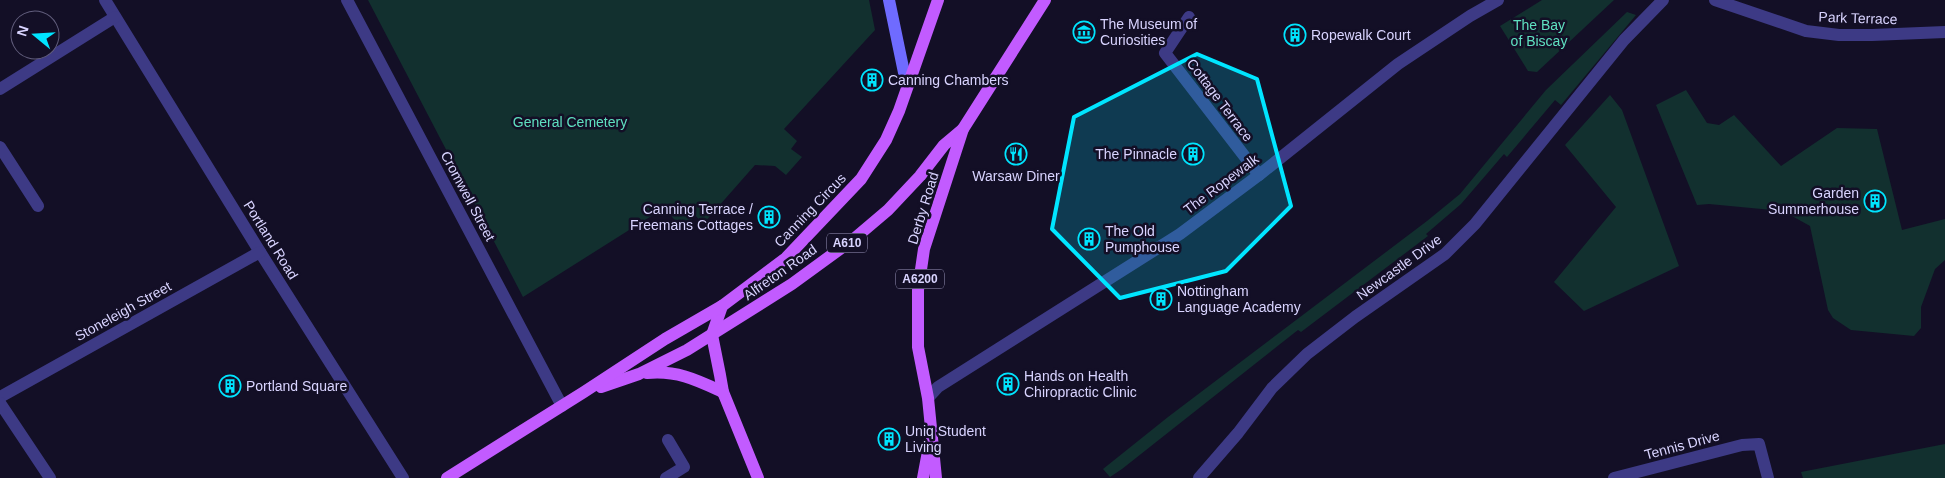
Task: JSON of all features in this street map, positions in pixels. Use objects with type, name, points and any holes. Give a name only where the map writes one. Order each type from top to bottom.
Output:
[{"type":"main road","name":"A610","points":[[907,87],[938,0]]},
{"type":"main road","name":"Derby Road","points":[[936,478],[928,398],[918,347],[918,290],[924,249],[963,129],[1044,0]]},
{"type":"main road","name":"Canning Circus","points":[[722,306],[786,258],[861,179],[886,140],[907,87]]},
{"type":"main road","name":"Alfreton Road","points":[[639,374],[712,335],[792,284],[855,238],[888,210],[920,176],[944,145],[963,129]]},
{"type":"main road","name":"A610","points":[[447,478],[584,392],[665,338],[722,306]]},
{"type":"main road","points":[[722,306],[712,335],[723,392],[758,478]]},
{"type":"main road","points":[[639,374],[664,371],[682,375],[723,392]]},
{"type":"main road","name":"A610","points":[[584,392],[639,374]]},
{"type":"main road","points":[[923,478],[932,434]]},
{"type":"street","name":"Portland Road","points":[[105,0],[260,252],[403,478]]},
{"type":"street","name":"Cromwell Street","points":[[347,0],[562,406]]},
{"type":"street","points":[[889,0],[907,87]]},
{"type":"street","name":"The Ropewalk","points":[[928,398],[938,387],[1180,234],[1259,175],[1398,64],[1470,16],[1498,0]]},
{"type":"street","name":"Newcastle Drive","points":[[1199,478],[1238,433],[1272,388],[1307,354],[1355,317],[1445,254],[1475,224],[1624,40],[1663,0]]},
{"type":"street","name":"Park Terrace","points":[[1715,0],[1806,31],[1839,35],[1945,32]]},
{"type":"street","points":[[0,88],[115,16]]},
{"type":"street","name":"Cottage Terrace","points":[[1189,17],[1165,52],[1259,175]]},
{"type":"street","points":[[0,147],[38,206]]},
{"type":"street","name":"Stoneleigh Street","points":[[0,396],[260,252]]},
{"type":"street","points":[[0,403],[50,478]]},
{"type":"street","points":[[666,478],[684,467],[668,440]]},
{"type":"street","name":"Tennis Drive","points":[[1614,478],[1742,445],[1759,444],[1768,478]]},
{"type":"highlighted area","points":[[1197,54],[1257,79],[1291,206],[1226,271],[1120,298],[1052,229],[1074,117]]},
{"type":"green space","name":"General Cemetery","points":[[368,0],[869,0],[875,30],[784,129],[797,141],[791,149],[802,157],[786,175],[775,166],[755,165],[703,224],[696,216],[682,228],[664,208],[523,297]]},
{"type":"green space","name":"The Bay of Biscay","points":[[1542,0],[1614,0],[1537,72],[1528,71],[1500,26]]},
{"type":"green space","points":[[1627,12],[1636,15],[1561,105],[1555,100],[1507,157],[1504,154],[1461,204],[1426,234],[1428,236],[1301,332],[1298,330],[1110,477],[1103,469],[1168,417],[1460,194],[1546,90]]},
{"type":"green space","points":[[1686,90],[1707,123],[1719,125],[1734,115],[1781,166],[1837,128],[1877,129],[1902,230],[1945,219],[1945,260],[1935,269],[1921,307],[1921,328],[1914,336],[1851,330],[1833,318],[1828,310],[1810,226],[1783,211],[1709,204],[1697,205],[1656,105]]},
{"type":"green space","points":[[1610,95],[1622,110],[1679,266],[1584,311],[1554,282],[1616,207],[1565,145]]},
{"type":"green space","points":[[1945,444],[1945,478],[1803,478],[1801,472]]},
{"type":"place","name":"The Museum of Curiosities","points":[[1084,32]]},
{"type":"place","name":"Ropewalk Court","points":[[1295,35]]},
{"type":"place","name":"Canning Chambers","points":[[872,80]]},
{"type":"place","name":"Warsaw Diner","points":[[1016,154]]},
{"type":"place","name":"The Pinnacle","points":[[1193,154]]},
{"type":"place","name":"Garden Summerhouse","points":[[1875,201]]},
{"type":"place","name":"Canning Terrace / Freemans Cottages","points":[[769,217]]},
{"type":"place","name":"The Old Pumphouse","points":[[1089,239]]},
{"type":"place","name":"Nottingham Language Academy","points":[[1161,299]]},
{"type":"place","name":"Hands on Health Chiropractic Clinic","points":[[1008,384]]},
{"type":"place","name":"Portland Square","points":[[230,386]]},
{"type":"place","name":"Uniq Student Living","points":[[889,439]]}]
